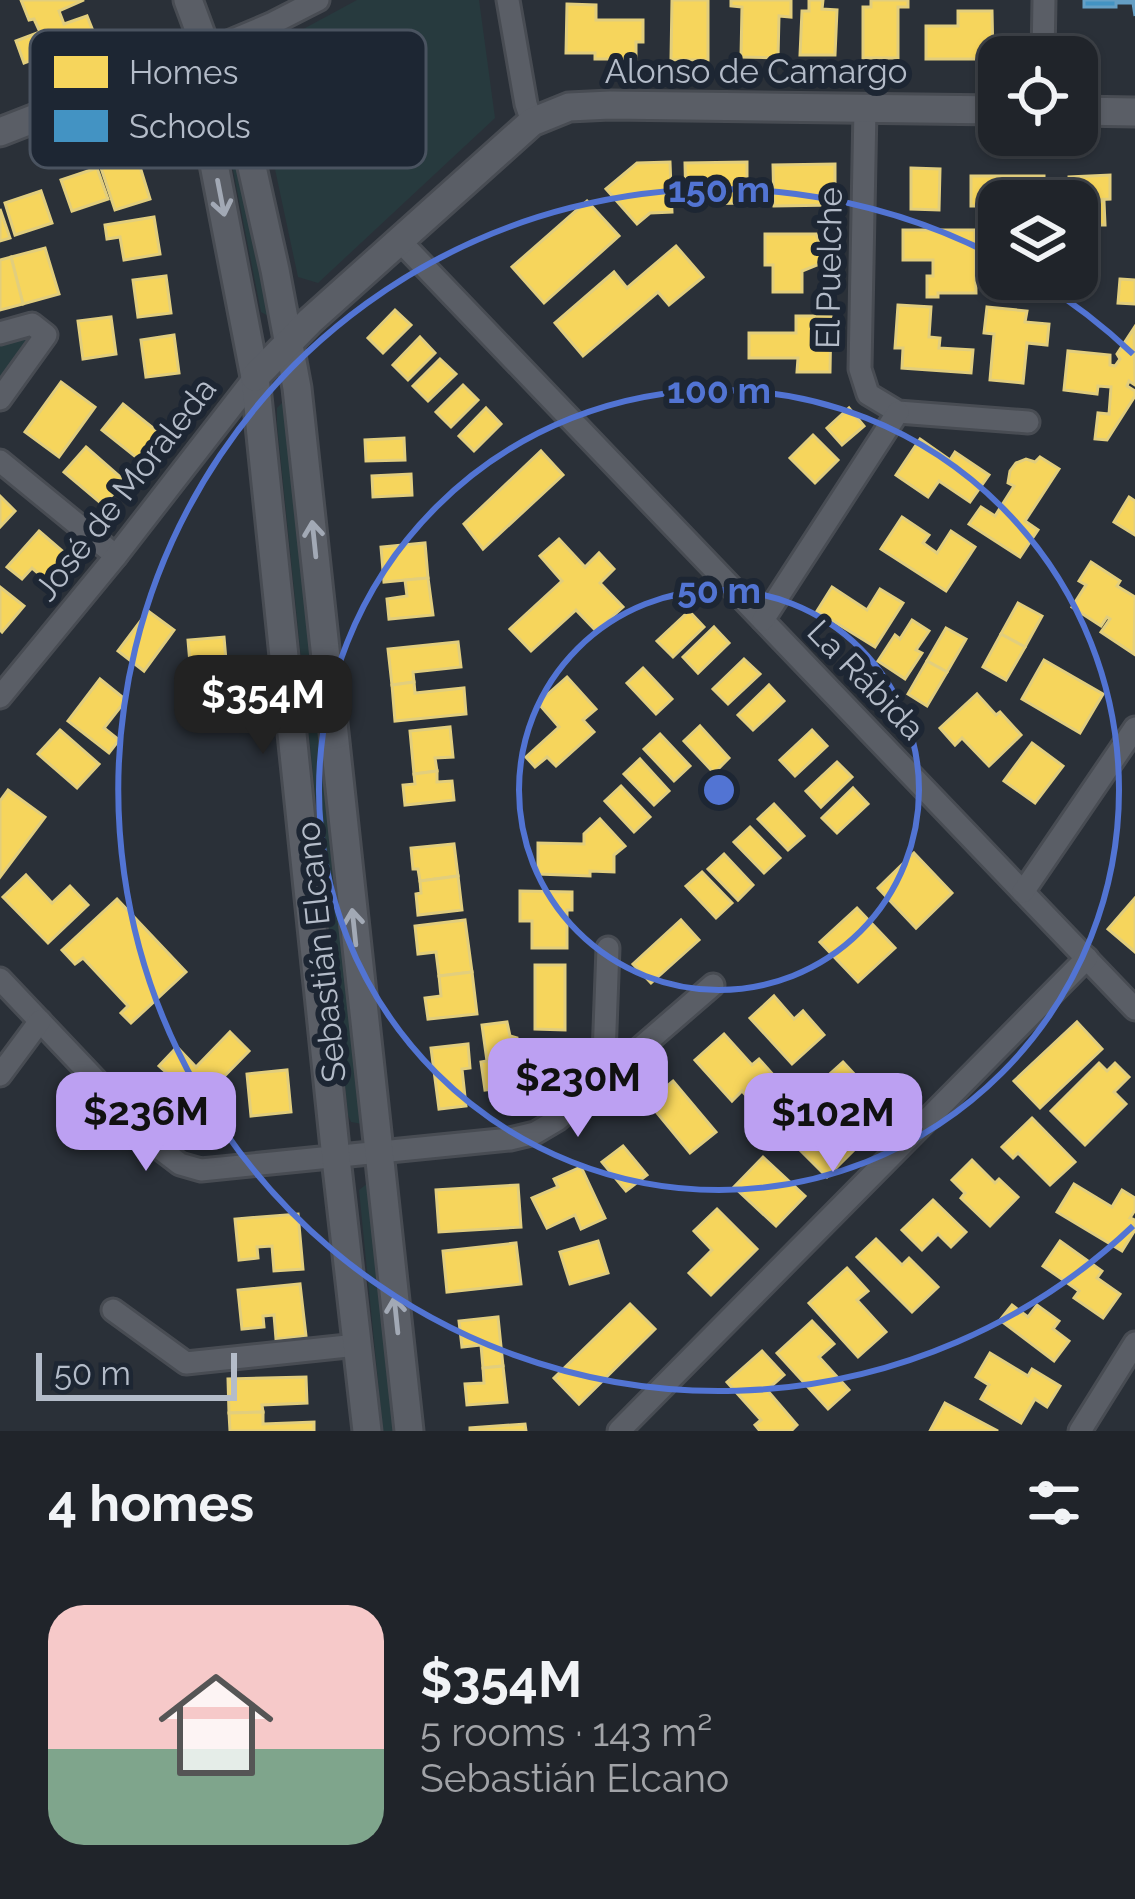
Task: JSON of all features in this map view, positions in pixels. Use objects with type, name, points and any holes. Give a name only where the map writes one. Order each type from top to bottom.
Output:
[{"type":"street","name":"Sebastián Elcano","points":[[188,0],[199,30]]},
{"type":"street","points":[[256,30],[318,0]]},
{"type":"street","points":[[508,0],[532,122]]},
{"type":"street","points":[[1043,36],[1044,0]]},
{"type":"street","name":"Alonso de Camargo","points":[[255,377],[289,340],[532,122],[569,107],[978,110]]},
{"type":"street","name":"El Puelche","points":[[865,108],[860,369],[868,394],[898,412]]},
{"type":"street","points":[[1098,111],[1135,112]]},
{"type":"street","points":[[0,132],[30,120]]},
{"type":"street","name":"Sebastián Elcano","points":[[215,168],[255,377],[367,1431]]},
{"type":"street","name":"Sebastián Elcano","points":[[252,168],[301,418],[409,1431]]},
{"type":"street","name":"La Rábida","points":[[400,241],[1135,1009]]},
{"type":"street","points":[[0,333],[32,324],[46,335],[0,399]]},
{"type":"street","name":"José de Moraleda","points":[[3,688],[116,556],[255,377]]},
{"type":"street","points":[[763,620],[898,412],[1028,422]]},
{"type":"street","points":[[0,461],[116,556]]},
{"type":"street","points":[[1023,892],[1135,728]]},
{"type":"street","points":[[603,1083],[608,948]]},
{"type":"street","points":[[619,1431],[1087,958]]},
{"type":"street","points":[[0,979],[163,1151],[180,1164],[201,1170],[535,1133],[603,1083],[712,985]]},
{"type":"street","points":[[0,1075],[40,1021]]},
{"type":"street","points":[[113,1310],[186,1363],[357,1345]]},
{"type":"street","points":[[1080,1431],[1135,1343]]},
{"type":"green space","points":[[357,0],[479,0],[495,118],[318,283],[298,277],[275,168],[426,168],[426,30],[301,30]]},
{"type":"green space","points":[[233,168],[242,168],[270,317],[261,312]]},
{"type":"green space","points":[[30,331],[38,337],[0,386],[0,341]]},
{"type":"green space","points":[[288,401],[362,1124],[351,1122],[348,1115],[277,424],[277,408]]},
{"type":"green space","points":[[373,1185],[401,1431],[383,1431],[359,1190]]},
{"type":"building: Homes","points":[[21,0],[84,0],[59,11],[64,24],[87,16],[93,30],[39,30],[34,19],[29,20]]},
{"type":"building: Homes","points":[[672,0],[708,0],[708,60],[671,60]]},
{"type":"building: Homes","points":[[731,0],[791,0],[791,17],[779,16],[778,58],[741,57],[742,7],[731,6]]},
{"type":"building: Homes","points":[[809,0],[823,0],[822,9],[837,10],[835,55],[800,55],[802,11],[809,11]]},
{"type":"building: Homes","points":[[871,0],[908,0],[908,7],[898,7],[898,58],[863,58],[863,7],[871,7]]},
{"type":"building: Homes","points":[[567,4],[596,5],[596,20],[643,20],[643,42],[636,42],[636,59],[566,53]]},
{"type":"building: Homes","points":[[958,11],[992,11],[993,36],[978,36],[978,59],[926,59],[926,26],[958,26]]},
{"type":"building: Homes","points":[[30,36],[30,61],[24,63],[16,41]]},
{"type":"building: Homes","points":[[670,162],[672,212],[650,213],[637,224],[606,189],[637,163]]},
{"type":"building: Homes","points":[[747,162],[747,203],[686,204],[685,163]]},
{"type":"building: Homes","points":[[835,164],[835,205],[774,206],[773,165]]},
{"type":"building: Homes","points":[[97,168],[108,199],[72,211],[61,180]]},
{"type":"building: Homes","points":[[101,168],[140,168],[150,199],[115,210]]},
{"type":"building: Homes","points":[[911,168],[940,169],[939,210],[911,209]]},
{"type":"building: Homes","points":[[1110,175],[1110,199],[1098,200],[1098,180],[1069,177]]},
{"type":"building: Homes","points":[[971,176],[1044,176],[1044,180],[978,180],[978,206],[971,206]]},
{"type":"building: Homes","points":[[41,191],[52,223],[15,235],[5,203]]},
{"type":"building: Homes","points":[[587,201],[619,236],[544,303],[512,267]]},
{"type":"building: Homes","points":[[1098,201],[1104,201],[1105,225],[1098,225]]},
{"type":"building: Homes","points":[[0,209],[10,238],[0,241]]},
{"type":"building: Homes","points":[[154,217],[160,254],[124,260],[120,237],[107,239],[105,225]]},
{"type":"building: Homes","points":[[903,230],[975,230],[976,293],[927,297],[933,260],[903,260]]},
{"type":"building: Homes","points":[[765,234],[816,234],[827,261],[802,271],[802,292],[773,292],[773,265],[765,265]]},
{"type":"building: Homes","points":[[676,246],[703,277],[669,305],[658,292],[583,356],[555,323],[614,272],[627,288]]},
{"type":"building: Homes","points":[[45,248],[59,294],[23,304],[11,257]]},
{"type":"building: Homes","points":[[11,257],[23,304],[0,310],[0,260]]},
{"type":"building: Homes","points":[[166,276],[171,313],[138,317],[133,280]]},
{"type":"building: Homes","points":[[1120,279],[1135,280],[1135,304],[1118,303]]},
{"type":"building: Homes","points":[[898,305],[931,307],[929,337],[940,338],[939,348],[973,350],[971,373],[902,368],[903,348],[895,348]]},
{"type":"building: Homes","points":[[987,307],[1027,311],[1025,322],[1049,324],[1047,345],[1027,343],[1023,383],[990,380],[994,334],[984,333]]},
{"type":"building: Homes","points":[[395,310],[411,325],[383,353],[368,338]]},
{"type":"building: Homes","points":[[796,316],[831,316],[830,372],[797,372],[798,358],[749,358],[749,333],[796,333]]},
{"type":"building: Homes","points":[[111,317],[116,354],[83,359],[78,321]]},
{"type":"building: Homes","points":[[1134,328],[1135,385],[1129,381],[1127,386],[1135,396],[1107,440],[1095,439],[1098,413],[1109,414],[1111,387],[1098,386],[1097,394],[1064,390],[1068,351],[1110,355],[1110,365],[1115,366]]},
{"type":"building: Homes","points":[[174,335],[179,373],[146,377],[141,340]]},
{"type":"building: Homes","points":[[420,337],[435,353],[408,380],[393,365]]},
{"type":"building: Homes","points":[[440,359],[456,374],[428,401],[413,386]]},
{"type":"building: Homes","points":[[61,382],[95,407],[59,457],[25,432]]},
{"type":"building: Homes","points":[[463,385],[478,400],[451,427],[436,412]]},
{"type":"building: Homes","points":[[123,404],[163,436],[142,462],[102,430]]},
{"type":"building: Homes","points":[[486,408],[501,424],[474,451],[459,436]]},
{"type":"building: Homes","points":[[849,408],[864,426],[842,445],[827,428]]},
{"type":"building: Homes","points":[[813,435],[838,460],[815,483],[790,458]]},
{"type":"building: Homes","points":[[404,438],[405,460],[366,461],[365,440]]},
{"type":"building: Homes","points":[[920,439],[950,460],[955,452],[989,475],[970,502],[939,481],[928,497],[896,475]]},
{"type":"building: Homes","points":[[86,447],[125,481],[103,505],[64,472]]},
{"type":"building: Homes","points":[[541,451],[563,475],[483,549],[464,524]]},
{"type":"building: Homes","points":[[1040,457],[1059,469],[1025,521],[1038,530],[1020,557],[969,524],[981,507],[995,516],[1014,486],[1008,483],[1016,463],[1035,462]]},
{"type":"building: Homes","points":[[411,474],[412,495],[373,497],[372,476]]},
{"type":"building: Homes","points":[[0,496],[15,511],[0,527]]},
{"type":"building: Homes","points":[[1129,497],[1135,501],[1135,535],[1114,522]]},
{"type":"building: Homes","points":[[902,517],[929,535],[923,543],[937,553],[951,531],[975,547],[946,591],[881,549]]},
{"type":"building: Homes","points":[[39,531],[68,556],[46,580],[32,568],[22,579],[7,567]]},
{"type":"building: Homes","points":[[559,539],[585,567],[599,553],[614,569],[600,583],[623,607],[596,631],[576,610],[531,651],[510,629],[562,581],[540,556]]},
{"type":"building: Homes","points":[[425,543],[428,578],[384,582],[381,547]]},
{"type":"building: Homes","points":[[1091,562],[1135,597],[1134,654],[1101,632],[1110,619],[1101,626],[1072,607],[1086,585],[1079,581]]},
{"type":"building: Homes","points":[[428,578],[433,615],[389,619],[387,599],[407,596],[405,580]]},
{"type":"building: Homes","points":[[0,587],[24,606],[2,632],[0,630]]},
{"type":"building: Homes","points":[[832,587],[867,610],[880,589],[903,603],[875,647],[817,611]]},
{"type":"building: Homes","points":[[1018,603],[1042,616],[1025,647],[1001,634]]},
{"type":"building: Homes","points":[[148,611],[174,630],[144,671],[118,651]]},
{"type":"building: Homes","points":[[689,611],[704,627],[673,657],[657,641]]},
{"type":"building: Homes","points":[[912,620],[929,631],[905,679],[878,661]]},
{"type":"building: Homes","points":[[714,627],[729,643],[698,673],[683,657]]},
{"type":"building: Homes","points":[[946,628],[966,639],[947,672],[927,661]]},
{"type":"building: Homes","points":[[1001,634],[1025,647],[1006,680],[983,667]]},
{"type":"building: Homes","points":[[224,637],[228,684],[192,687],[188,640]]},
{"type":"building: Homes","points":[[458,642],[461,667],[413,672],[414,682],[392,685],[388,649]]},
{"type":"building: Homes","points":[[744,659],[760,674],[728,704],[713,689]]},
{"type":"building: Homes","points":[[1044,660],[1103,694],[1080,733],[1022,699]]},
{"type":"building: Homes","points":[[927,661],[947,672],[927,706],[908,694]]},
{"type":"building: Homes","points":[[643,668],[672,699],[656,714],[627,683]]},
{"type":"building: Homes","points":[[567,677],[596,709],[583,720],[594,732],[556,766],[547,757],[535,767],[526,757],[559,727],[538,703]]},
{"type":"building: Homes","points":[[100,679],[126,700],[104,728],[119,740],[109,753],[68,721]]},
{"type":"building: Homes","points":[[414,682],[415,693],[464,688],[466,714],[395,721],[392,685]]},
{"type":"building: Homes","points":[[769,685],[784,701],[753,730],[738,715]]},
{"type":"building: Homes","points":[[977,694],[1021,735],[989,766],[962,738],[955,745],[940,728]]},
{"type":"building: Homes","points":[[700,726],[729,758],[714,773],[684,741]]},
{"type":"building: Homes","points":[[450,727],[453,757],[435,758],[437,771],[414,774],[410,731]]},
{"type":"building: Homes","points":[[60,730],[99,764],[77,788],[38,754]]},
{"type":"building: Homes","points":[[812,730],[827,746],[795,776],[780,760]]},
{"type":"building: Homes","points":[[660,734],[690,766],[674,781],[644,749]]},
{"type":"building: Homes","points":[[1032,743],[1063,766],[1035,803],[1004,781]]},
{"type":"building: Homes","points":[[640,759],[669,791],[654,805],[624,774]]},
{"type":"building: Homes","points":[[837,762],[852,777],[821,807],[806,791]]},
{"type":"building: Homes","points":[[437,771],[437,782],[452,781],[454,800],[405,805],[403,785],[415,784],[414,774]]},
{"type":"building: Homes","points":[[621,786],[650,817],[634,832],[605,801]]},
{"type":"building: Homes","points":[[853,788],[868,804],[837,833],[822,818]]},
{"type":"building: Homes","points":[[8,790],[45,817],[0,877],[0,801]]},
{"type":"building: Homes","points":[[774,804],[804,836],[788,850],[758,819]]},
{"type":"building: Homes","points":[[600,819],[625,846],[614,855],[614,872],[538,874],[538,843],[584,844],[584,834]]},
{"type":"building: Homes","points":[[750,827],[780,858],[764,873],[734,842]]},
{"type":"building: Homes","points":[[454,844],[458,876],[420,881],[411,848]]},
{"type":"building: Homes","points":[[914,853],[952,893],[916,928],[878,888]]},
{"type":"building: Homes","points":[[724,854],[753,885],[738,900],[708,869]]},
{"type":"building: Homes","points":[[702,872],[732,903],[716,918],[686,886]]},
{"type":"building: Homes","points":[[26,875],[52,903],[70,886],[88,905],[48,943],[3,897]]},
{"type":"building: Homes","points":[[458,876],[462,910],[418,915],[420,881]]},
{"type":"building: Homes","points":[[520,891],[572,892],[567,948],[532,948],[532,921],[520,921]]},
{"type":"building: Homes","points":[[1135,898],[1135,952],[1108,929]]},
{"type":"building: Homes","points":[[117,899],[186,972],[131,1023],[121,1013],[128,1006],[83,958],[75,964],[62,950]]},
{"type":"building: Homes","points":[[857,908],[895,948],[858,982],[820,942]]},
{"type":"building: Homes","points":[[465,920],[472,972],[439,976],[436,952],[418,954],[415,926]]},
{"type":"building: Homes","points":[[681,920],[699,940],[651,983],[633,964]]},
{"type":"building: Homes","points":[[535,965],[565,965],[565,1030],[535,1029]]},
{"type":"building: Homes","points":[[472,972],[477,1014],[428,1019],[425,998],[441,996],[439,976]]},
{"type":"building: Homes","points":[[774,996],[794,1019],[803,1011],[824,1035],[792,1064],[750,1018]]},
{"type":"building: Homes","points":[[507,1022],[510,1036],[517,1038],[524,1055],[531,1054],[541,1040],[563,1056],[562,1063],[537,1083],[485,1090],[482,1025]]},
{"type":"building: Homes","points":[[1077,1022],[1102,1049],[1040,1108],[1014,1081]]},
{"type":"building: Homes","points":[[230,1032],[249,1051],[193,1108],[164,1079],[169,1075],[159,1066],[177,1047],[196,1067]]},
{"type":"building: Homes","points":[[724,1034],[752,1065],[759,1059],[776,1078],[750,1100],[742,1091],[732,1101],[695,1060]]},
{"type":"building: Homes","points":[[468,1044],[470,1068],[462,1069],[466,1106],[439,1109],[431,1048]]},
{"type":"building: Homes","points":[[843,1062],[856,1076],[846,1086],[859,1101],[870,1090],[887,1108],[856,1137],[812,1090]]},
{"type":"building: Homes","points":[[1099,1063],[1107,1071],[1115,1063],[1129,1077],[1114,1092],[1126,1104],[1085,1145],[1051,1111]]},
{"type":"building: Homes","points":[[287,1070],[291,1112],[251,1116],[247,1074]]},
{"type":"building: Homes","points":[[673,1081],[716,1132],[690,1153],[648,1102]]},
{"type":"building: Homes","points":[[823,1115],[856,1148],[827,1177],[794,1144]]},
{"type":"building: Homes","points":[[1032,1118],[1075,1162],[1050,1185],[1018,1153],[1013,1158],[1002,1147]]},
{"type":"building: Homes","points":[[623,1146],[647,1175],[626,1191],[602,1162]]},
{"type":"building: Homes","points":[[763,1157],[805,1196],[776,1226],[734,1187]]},
{"type":"building: Homes","points":[[972,1160],[1018,1197],[990,1226],[961,1198],[965,1193],[952,1180]]},
{"type":"building: Homes","points":[[581,1167],[605,1218],[581,1229],[575,1215],[547,1228],[532,1198],[558,1187],[554,1179]]},
{"type":"building: Homes","points":[[1074,1184],[1112,1207],[1122,1190],[1135,1198],[1130,1218],[1135,1220],[1135,1230],[1122,1251],[1057,1212]]},
{"type":"building: Homes","points":[[518,1185],[521,1227],[439,1232],[436,1190]]},
{"type":"building: Homes","points":[[933,1200],[966,1232],[951,1247],[938,1234],[922,1250],[902,1230]]},
{"type":"building: Homes","points":[[717,1209],[757,1249],[711,1295],[689,1273],[712,1250],[694,1231]]},
{"type":"building: Homes","points":[[298,1214],[303,1269],[274,1271],[272,1246],[257,1247],[258,1258],[239,1260],[235,1219]]},
{"type":"building: Homes","points":[[876,1239],[902,1265],[909,1258],[938,1287],[912,1312],[857,1257]]},
{"type":"building: Homes","points":[[598,1241],[608,1273],[570,1284],[560,1252]]},
{"type":"building: Homes","points":[[1060,1241],[1102,1271],[1097,1278],[1120,1294],[1103,1318],[1074,1298],[1079,1291],[1043,1266]]},
{"type":"building: Homes","points":[[516,1243],[521,1284],[447,1292],[443,1251]]},
{"type":"building: Homes","points":[[847,1268],[868,1291],[857,1300],[886,1332],[858,1357],[809,1303]]},
{"type":"building: Homes","points":[[300,1284],[306,1336],[276,1339],[274,1315],[263,1316],[264,1327],[242,1329],[238,1290]]},
{"type":"building: Homes","points":[[630,1304],[655,1329],[579,1404],[554,1378]]},
{"type":"building: Homes","points":[[1012,1305],[1028,1317],[1037,1305],[1059,1321],[1053,1329],[1069,1341],[1054,1361],[1000,1320]]},
{"type":"building: Homes","points":[[498,1317],[503,1366],[483,1368],[481,1345],[462,1347],[459,1321]]},
{"type":"building: Homes","points":[[812,1321],[834,1344],[819,1357],[849,1390],[828,1409],[777,1353]]},
{"type":"building: Homes","points":[[762,1351],[784,1375],[767,1390],[797,1425],[791,1431],[760,1431],[755,1425],[761,1420],[727,1382]]},
{"type":"building: Homes","points":[[990,1353],[1028,1376],[1032,1369],[1060,1386],[1047,1407],[1035,1399],[1021,1423],[981,1399],[989,1385],[976,1377]]},
{"type":"building: Homes","points":[[503,1366],[507,1402],[467,1405],[465,1384],[484,1383],[483,1368]]},
{"type":"building: Homes","points":[[306,1377],[307,1403],[262,1405],[263,1412],[229,1413],[228,1379]]},
{"type":"building: Homes","points":[[945,1403],[998,1431],[930,1431]]},
{"type":"building: Homes","points":[[263,1412],[263,1424],[314,1422],[314,1431],[230,1431],[229,1413]]},
{"type":"building: Homes","points":[[525,1424],[526,1431],[470,1431],[470,1428]]},
{"type":"building: Schools","points":[[1084,0],[1135,0],[1135,16],[1133,3],[1084,7]]}]
